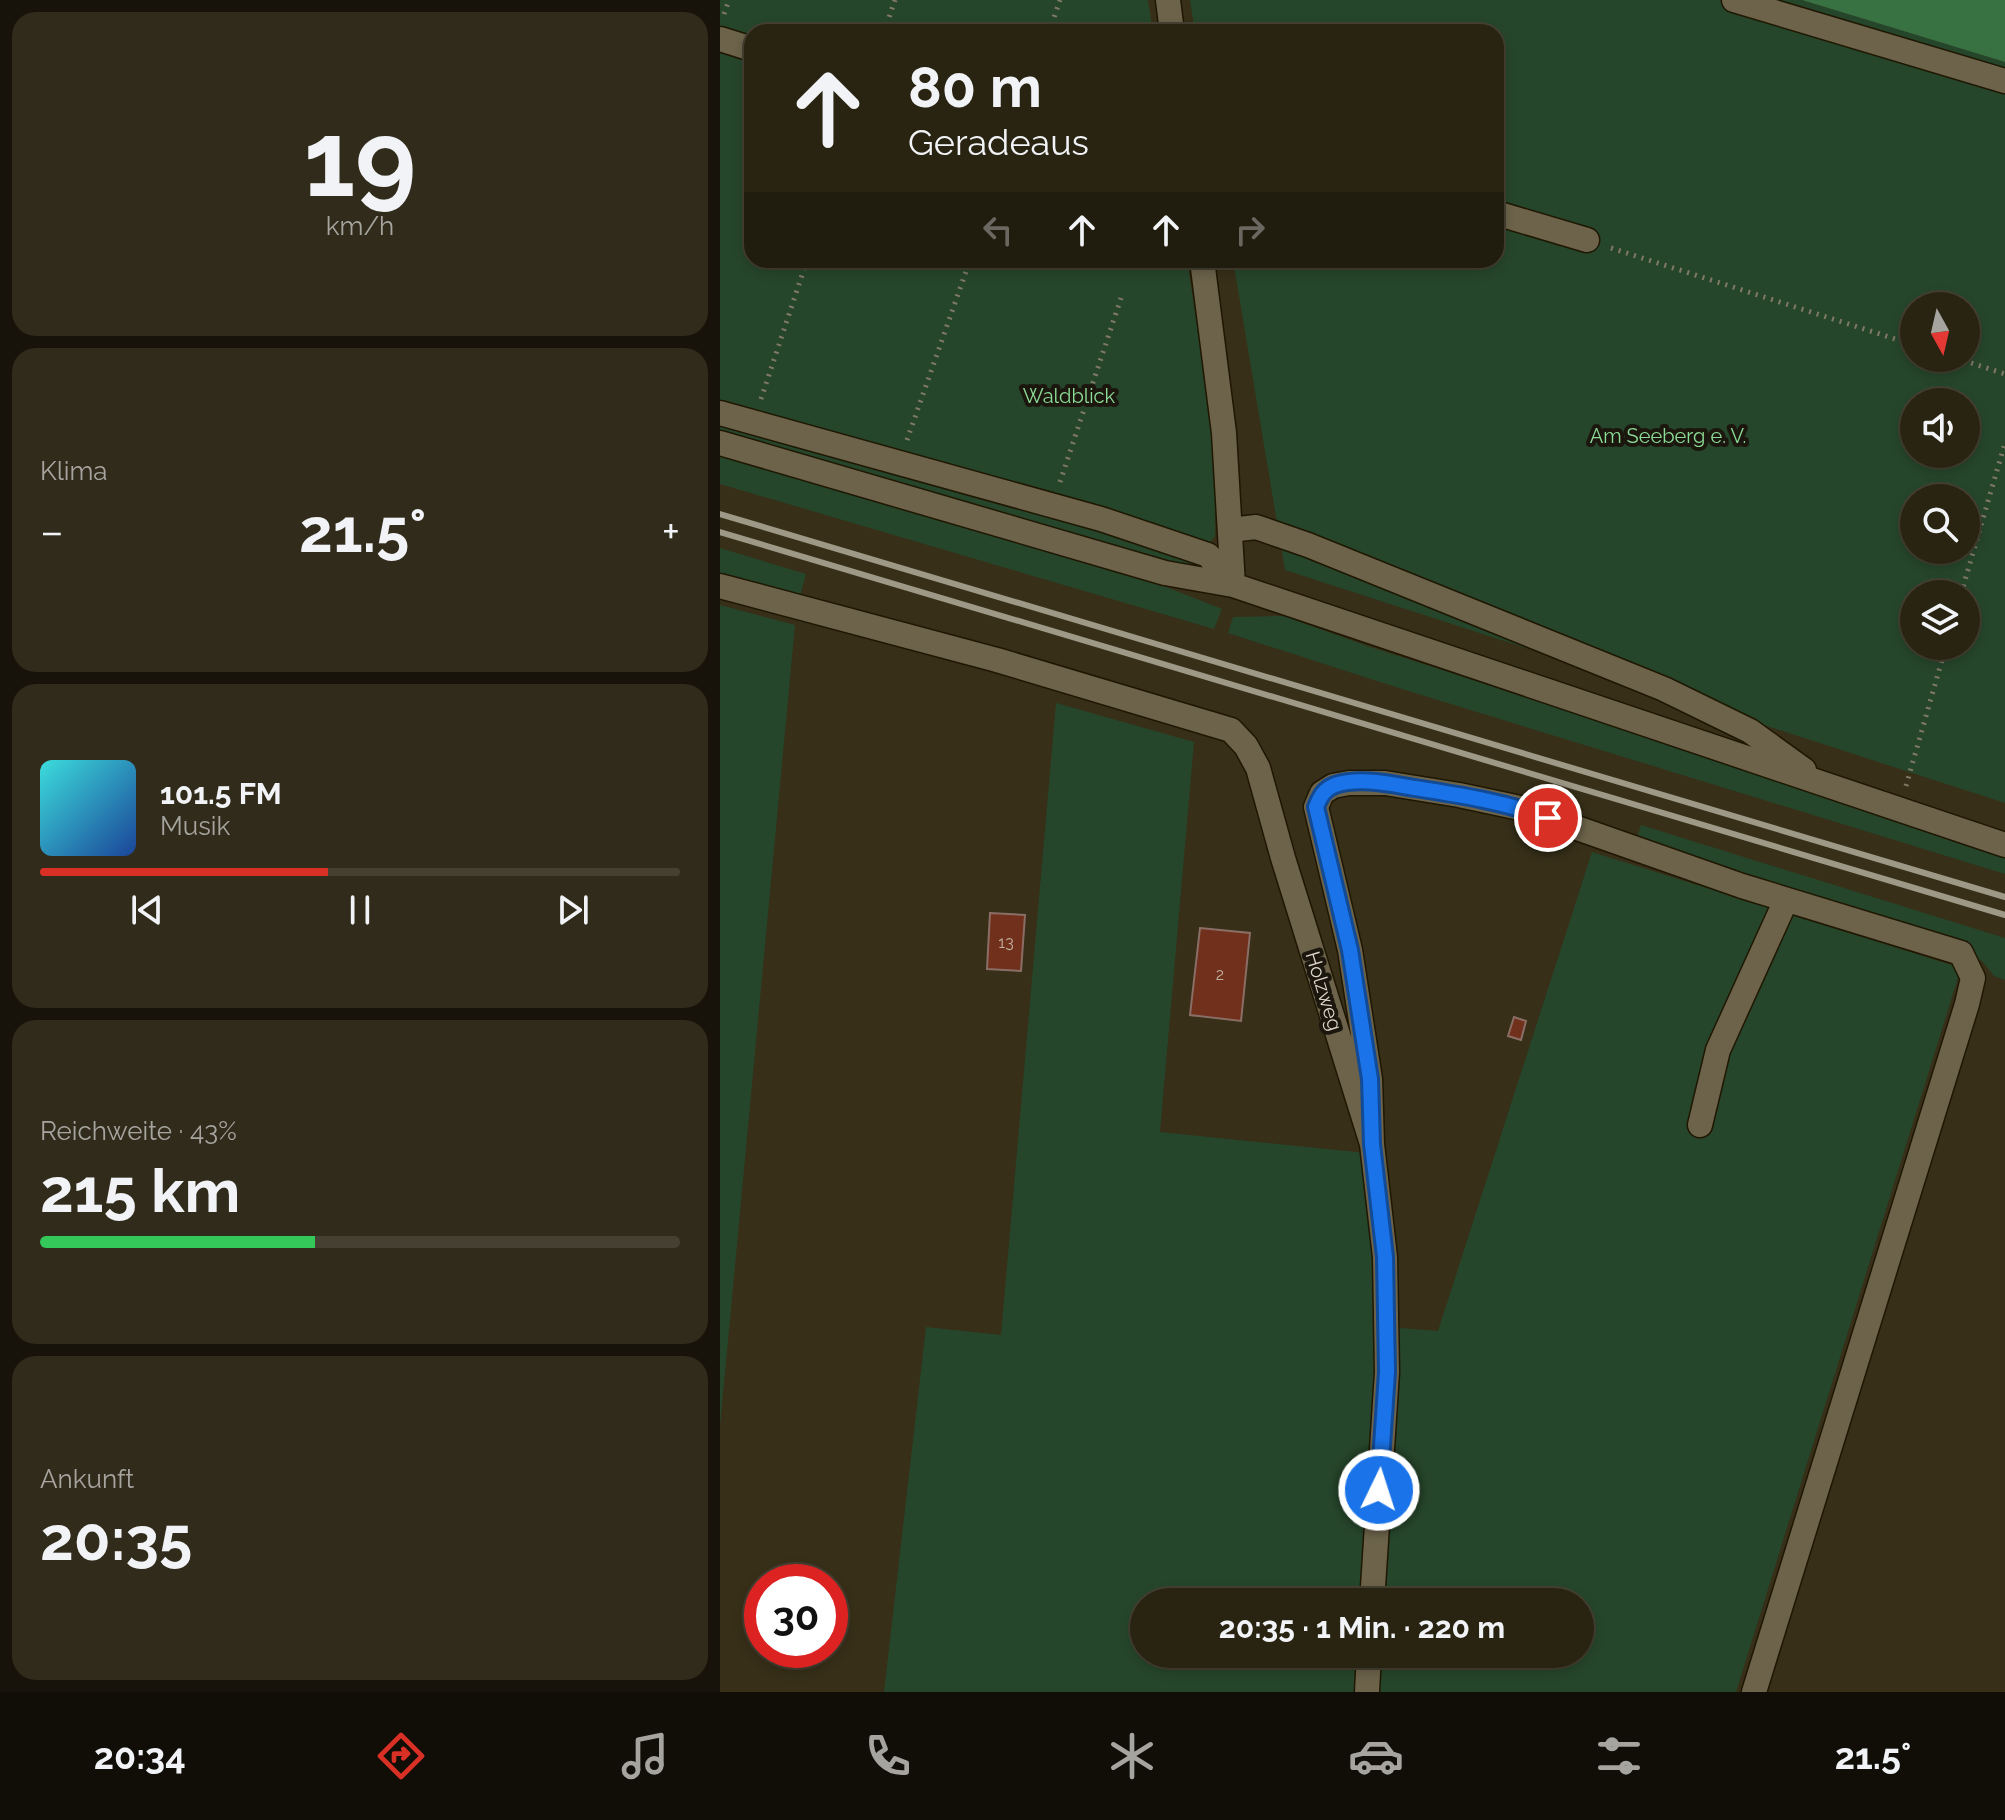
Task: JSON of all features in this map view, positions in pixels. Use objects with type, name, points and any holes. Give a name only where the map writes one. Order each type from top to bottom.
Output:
[{"type":"street","points":[[1168,0],[1171,24]]},
{"type":"street","points":[[1734,0],[2005,81]]},
{"type":"street","points":[[720,39],[744,46]]},
{"type":"street","points":[[1504,215],[1587,240]]},
{"type":"street","points":[[1203,268],[1224,433],[1233,585]]},
{"type":"street","points":[[720,413],[1101,519],[1208,555],[1233,585]]},
{"type":"street","points":[[720,443],[1165,573],[1233,585],[2005,845]]},
{"type":"street","points":[[1230,530],[1256,527],[1308,545],[1664,689],[1750,731],[1826,785]]},
{"type":"street","name":"Holzweg","points":[[720,586],[997,660],[1231,730],[1246,746],[1258,768],[1372,1144],[1385,1257],[1387,1372],[1373,1588]]},
{"type":"street","points":[[1372,1144],[1370,1079],[1352,964],[1316,807],[1322,793],[1333,786],[1385,783],[1520,808],[1742,886],[1961,953],[1973,978],[1962,1020],[1754,1692]]},
{"type":"street","points":[[1700,1125],[1718,1050],[1786,900]]},
{"type":"street","points":[[1367,1692],[1368,1668]]},
{"type":"path","points":[[887,24],[895,0]]},
{"type":"path","points":[[1052,24],[1060,0]]},
{"type":"path","points":[[1587,240],[1900,341]]},
{"type":"path","points":[[753,422],[804,268]]},
{"type":"path","points":[[899,463],[967,268]]},
{"type":"path","points":[[1052,505],[1121,298]]},
{"type":"path","points":[[1980,366],[2005,374]]},
{"type":"path","points":[[1965,580],[2005,443]]},
{"type":"path","points":[[1899,810],[1942,660]]},
{"type":"green space","name":"Waldblick","points":[[720,0],[1148,0],[1152,24],[744,24],[744,268],[1188,268],[1216,449],[1215,536],[1184,573],[720,432]]},
{"type":"green space","name":"Am Seeberg e. V.","points":[[1190,0],[1802,0],[2005,62],[2005,803],[1285,570],[1234,268],[1504,268],[1504,24],[1194,24]]},
{"type":"green space","points":[[1802,0],[2005,0],[2005,62]]},
{"type":"green space","points":[[720,454],[1161,585],[1222,609],[1214,629],[720,484]]},
{"type":"green space","points":[[720,548],[806,574],[800,596],[720,574]]},
{"type":"green space","points":[[720,605],[795,625],[720,1426]]},
{"type":"green space","points":[[1284,616],[1370,647],[1770,774],[2005,855],[2005,874],[1228,633],[1233,617]]},
{"type":"green space","points":[[1056,703],[1194,742],[1160,1132],[1386,1155],[1399,1328],[1438,1331],[1592,852],[1961,968],[1736,1692],[884,1692],[926,1327],[1001,1335]]},
{"type":"green space","points":[[1641,825],[2005,938],[2005,980],[1994,976],[1983,962],[1961,947],[1636,841]]},
{"type":"building","points":[[990,913],[1025,915],[1021,971],[987,969]]},
{"type":"building","points":[[1200,928],[1250,933],[1241,1021],[1190,1015]]},
{"type":"building","points":[[1514,1017],[1526,1021],[1521,1040],[1508,1036]]},
{"type":"railway","points":[[720,514],[2005,897]]},
{"type":"railway","points":[[720,532],[2005,915]]},
{"type":"route","points":[[1379,1490],[1387,1372],[1385,1257],[1372,1144],[1370,1079],[1350,950],[1316,807],[1322,793],[1333,786],[1385,783],[1520,808],[1548,818]]}]
